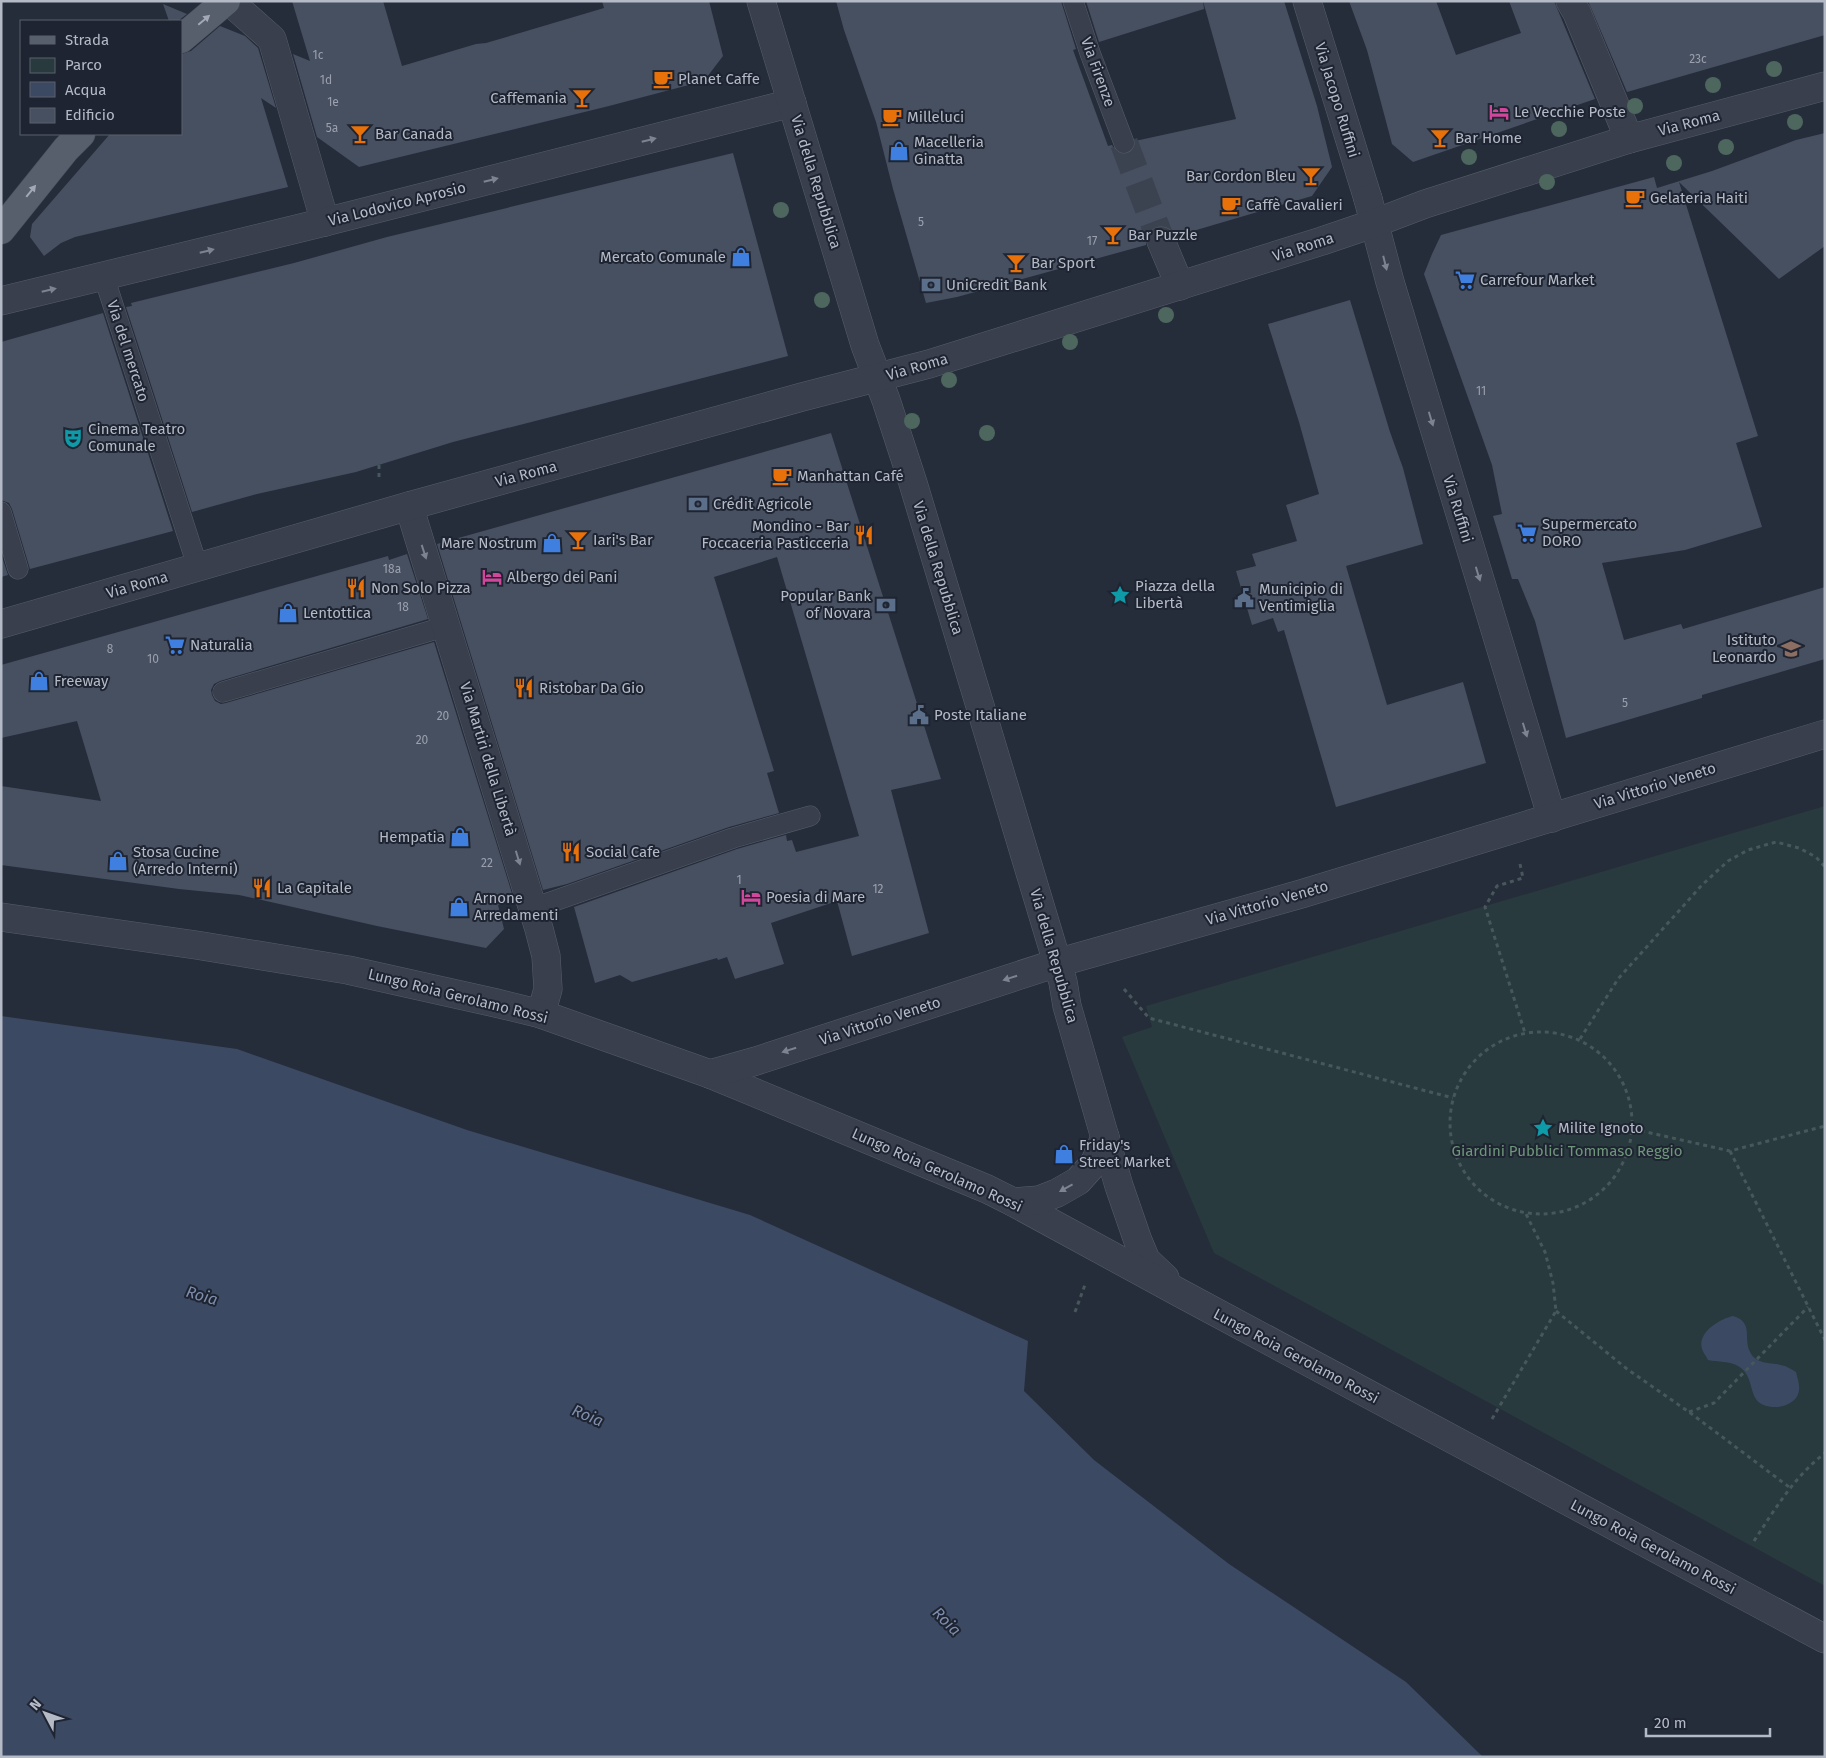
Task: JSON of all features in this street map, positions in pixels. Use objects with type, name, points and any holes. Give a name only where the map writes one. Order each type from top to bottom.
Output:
[{"type":"main road","points":[[182,38],[228,1]]},
{"type":"main road","points":[[1,230],[66,149],[80,135]]},
{"type":"street","points":[[228,1],[272,39],[325,222]]},
{"type":"street","name":"Via della Repubblica","points":[[761,1],[862,337],[930,538],[1056,963],[1119,1186],[1146,1260],[1180,1294]]},
{"type":"street","points":[[1570,1],[1629,139]]},
{"type":"street","name":"Via Jacopo Ruffini","points":[[1312,3],[1372,211]]},
{"type":"street","name":"Via Roma","points":[[1,624],[410,506],[929,364],[1180,286],[1372,211],[1425,204],[1629,139],[1825,86]]},
{"type":"street","name":"Via Lodovico Aprosio","points":[[1,301],[325,222],[792,103]]},
{"type":"street","name":"Via Ruffini","points":[[1372,211],[1390,282],[1552,818]]},
{"type":"street","points":[[1161,240],[1180,286]]},
{"type":"street","name":"Via Martiri della Libertà","points":[[410,506],[534,908],[546,956],[548,989],[540,1014]]},
{"type":"street","name":"Via Vittorio Veneto","points":[[710,1074],[1056,963],[1301,894],[1825,734]]},
{"type":"street","name":"Lungo Roia Gerolamo Rossi","points":[[1,917],[348,970],[540,1014],[710,1074],[987,1189],[1013,1202],[1180,1294],[1475,1450],[1825,1639]]},
{"type":"street","points":[[1013,1202],[1039,1200],[1057,1193],[1078,1181],[1095,1162],[1105,1137]]},
{"type":"lane","name":"Via Firenze","points":[[1073,1],[1090,53],[1124,143]]},
{"type":"lane","name":"Via del mercato","points":[[104,277],[198,568]]},
{"type":"lane","points":[[1,512],[18,570]]},
{"type":"lane","points":[[223,692],[447,626]]},
{"type":"lane","points":[[534,908],[733,838],[810,816]]},
{"type":"path","points":[[1511,830],[1523,878],[1497,886],[1485,907],[1525,1032]]},
{"type":"path","points":[[1580,1039],[1618,979],[1702,885],[1728,861],[1748,850],[1776,842],[1799,848],[1816,857],[1825,867]]},
{"type":"path","points":[[1124,989],[1149,1018],[1453,1098]]},
{"type":"path","points":[[1525,1032],[1554,1032],[1580,1039],[1603,1055],[1620,1076],[1631,1102],[1633,1129],[1626,1159],[1609,1184],[1585,1204],[1556,1214],[1526,1213],[1497,1203],[1472,1184],[1456,1158],[1450,1128],[1453,1098],[1464,1074],[1480,1054],[1502,1040],[1525,1032]]},
{"type":"path","points":[[1633,1129],[1730,1151],[1825,1126]]},
{"type":"path","points":[[1730,1151],[1825,1340]]},
{"type":"path","points":[[1475,1450],[1556,1311],[1553,1283],[1544,1252],[1526,1213]]},
{"type":"path","points":[[1689,1412],[1714,1403],[1808,1307]]},
{"type":"path","points":[[1556,1311],[1627,1369],[1689,1412],[1789,1487]]},
{"type":"path","points":[[1754,1541],[1789,1487],[1812,1463],[1825,1453]]},
{"type":"green space","name":"Giardini Pubblici Tommaso Reggio","points":[[1825,806],[1825,1586],[1214,1253],[1122,1037],[1152,1027],[1146,1006]]},
{"type":"water","name":"Roia","points":[[1,1016],[237,1049],[467,1130],[750,1215],[1028,1341],[1024,1391],[1094,1460],[1229,1564],[1406,1682],[1483,1757],[1,1757]]},
{"type":"water","points":[[1733,1316],[1744,1322],[1747,1331],[1748,1347],[1757,1360],[1785,1366],[1796,1372],[1799,1391],[1792,1402],[1779,1407],[1766,1406],[1755,1397],[1748,1377],[1738,1366],[1728,1362],[1708,1360],[1702,1349],[1703,1337],[1716,1323]]},
{"type":"building","points":[[292,1],[383,1],[402,66],[604,8],[602,1],[709,1],[723,56],[704,81],[359,167],[317,137],[293,54],[310,61]]},
{"type":"building","points":[[836,1],[1061,1],[1076,49],[1073,50],[1108,146],[1112,145],[1116,152],[1123,155],[1133,151],[1136,145],[1135,141],[1236,119],[1203,1],[1284,1],[1317,106],[1332,167],[1312,196],[1176,236],[1170,228],[1155,226],[1148,232],[1146,245],[957,297],[926,303],[876,122],[844,30]]},
{"type":"building","points":[[1086,1],[1203,1],[1204,9],[1099,42]]},
{"type":"building","points":[[1349,1],[1436,1],[1456,55],[1521,33],[1509,1],[1554,1],[1595,99],[1413,162],[1392,144],[1367,50]]},
{"type":"building","points":[[1588,1],[1825,1],[1825,35],[1627,92]]},
{"type":"building","points":[[163,4],[187,14],[179,20],[169,20]]},
{"type":"building","points":[[220,26],[245,36],[258,48],[276,108],[261,98],[288,187],[75,237],[61,243],[44,256],[30,237],[32,224],[109,135],[182,135],[182,54],[191,51]]},
{"type":"building","points":[[1825,133],[1825,246],[1779,279],[1679,182],[1758,436],[1736,443],[1762,527],[1685,550],[1602,563],[1624,640],[1681,624],[1683,629],[1825,587],[1825,659],[1566,738],[1535,621],[1518,579],[1512,579],[1493,516],[1502,514],[1492,465],[1424,274],[1432,254],[1441,235],[1654,177],[1657,188],[1712,171],[1796,140]]},
{"type":"building","points":[[733,153],[788,356],[453,442],[356,472],[257,494],[192,512],[126,307],[132,306],[131,303],[294,263],[387,237]]},
{"type":"building","points":[[1350,300],[1390,432],[1403,468],[1423,544],[1346,566],[1387,705],[1463,682],[1486,763],[1336,807],[1284,630],[1278,632],[1273,618],[1252,625],[1236,571],[1256,566],[1252,554],[1297,541],[1286,505],[1319,494],[1299,422],[1268,324]]},
{"type":"building","name":"Cinema Teatro Comunale","points":[[103,313],[173,531],[30,569],[12,509],[9,503],[1,500],[1,342]]},
{"type":"building","points":[[831,433],[941,779],[891,790],[929,933],[852,956],[837,901],[771,923],[784,964],[735,979],[727,957],[718,960],[717,958],[632,982],[620,975],[595,983],[574,907],[737,849],[786,835],[787,841],[792,840],[796,852],[859,836],[777,557],[714,577],[774,771],[767,773],[779,813],[729,827],[567,884],[543,890],[437,544]]},
{"type":"building","points":[[1,554],[8,575],[1,577]]},
{"type":"building","points":[[407,554],[428,619],[220,681],[214,684],[211,690],[212,695],[215,701],[221,704],[226,703],[434,642],[514,900],[498,905],[504,929],[486,948],[239,895],[179,889],[1,865],[1,786],[101,801],[77,721],[1,738],[1,665],[388,556],[389,560]]},
{"type":"tunnel","points":[[1124,143],[1161,241]]},
{"type":"place","name":"Planet Caffe","points":[[663,79]]},
{"type":"place","name":"Caffemania","points":[[582,98]]},
{"type":"place","name":"Le Vecchie Poste","points":[[1499,112]]},
{"type":"place","name":"Milleluci","points":[[892,117]]},
{"type":"place","name":"Bar Canada","points":[[360,134]]},
{"type":"place","name":"Bar Home","points":[[1440,138]]},
{"type":"place","name":"Macelleria Ginatta","points":[[899,151]]},
{"type":"place","name":"Bar Cordon Bleu","points":[[1311,176]]},
{"type":"place","name":"Gelateria Haiti","points":[[1635,198]]},
{"type":"place","name":"Caffè Cavalieri","points":[[1231,205]]},
{"type":"place","name":"Bar Puzzle","points":[[1113,235]]},
{"type":"place","name":"Mercato Comunale","points":[[741,257]]},
{"type":"place","name":"Bar Sport","points":[[1016,263]]},
{"type":"place","name":"Carrefour Market","points":[[1465,280]]},
{"type":"place","name":"UniCredit Bank","points":[[931,285]]},
{"type":"place","name":"Cinema Teatro Comunale","points":[[73,438]]},
{"type":"place","name":"Manhattan Café","points":[[782,476]]},
{"type":"place","name":"Crédit Agricole","points":[[698,504]]},
{"type":"place","name":"Supermercato DORO","points":[[1527,533]]},
{"type":"place","name":"Mondino - Bar Foccaceria Pasticceria","points":[[864,535]]},
{"type":"place","name":"Iari's Bar","points":[[578,540]]},
{"type":"place","name":"Mare Nostrum","points":[[552,543]]},
{"type":"place","name":"Albergo dei Pani","points":[[492,577]]},
{"type":"place","name":"Non Solo Pizza","points":[[356,588]]},
{"type":"place","name":"Piazza della Libertà","points":[[1120,595]]},
{"type":"place","name":"Municipio di Ventimiglia","points":[[1244,598]]},
{"type":"place","name":"Popular Bank of Novara","points":[[886,605]]},
{"type":"place","name":"Lentottica","points":[[288,613]]},
{"type":"place","name":"Naturalia","points":[[175,645]]},
{"type":"place","name":"Istituto Leonardo","points":[[1791,649]]},
{"type":"place","name":"Freeway","points":[[39,681]]},
{"type":"place","name":"Ristobar Da Gio","points":[[524,688]]},
{"type":"place","name":"Poste Italiane","points":[[919,715]]},
{"type":"place","name":"Hempatia","points":[[460,837]]},
{"type":"place","name":"Social Cafe","points":[[571,852]]},
{"type":"place","name":"Stosa Cucine (Arredo Interni)","points":[[118,861]]},
{"type":"place","name":"La Capitale","points":[[262,888]]},
{"type":"place","name":"Poesia di Mare","points":[[751,897]]},
{"type":"place","name":"Arnone Arredamenti","points":[[459,907]]},
{"type":"place","name":"Milite Ignoto","points":[[1543,1128]]},
{"type":"place","name":"Friday's Street Market","points":[[1064,1154]]}]
